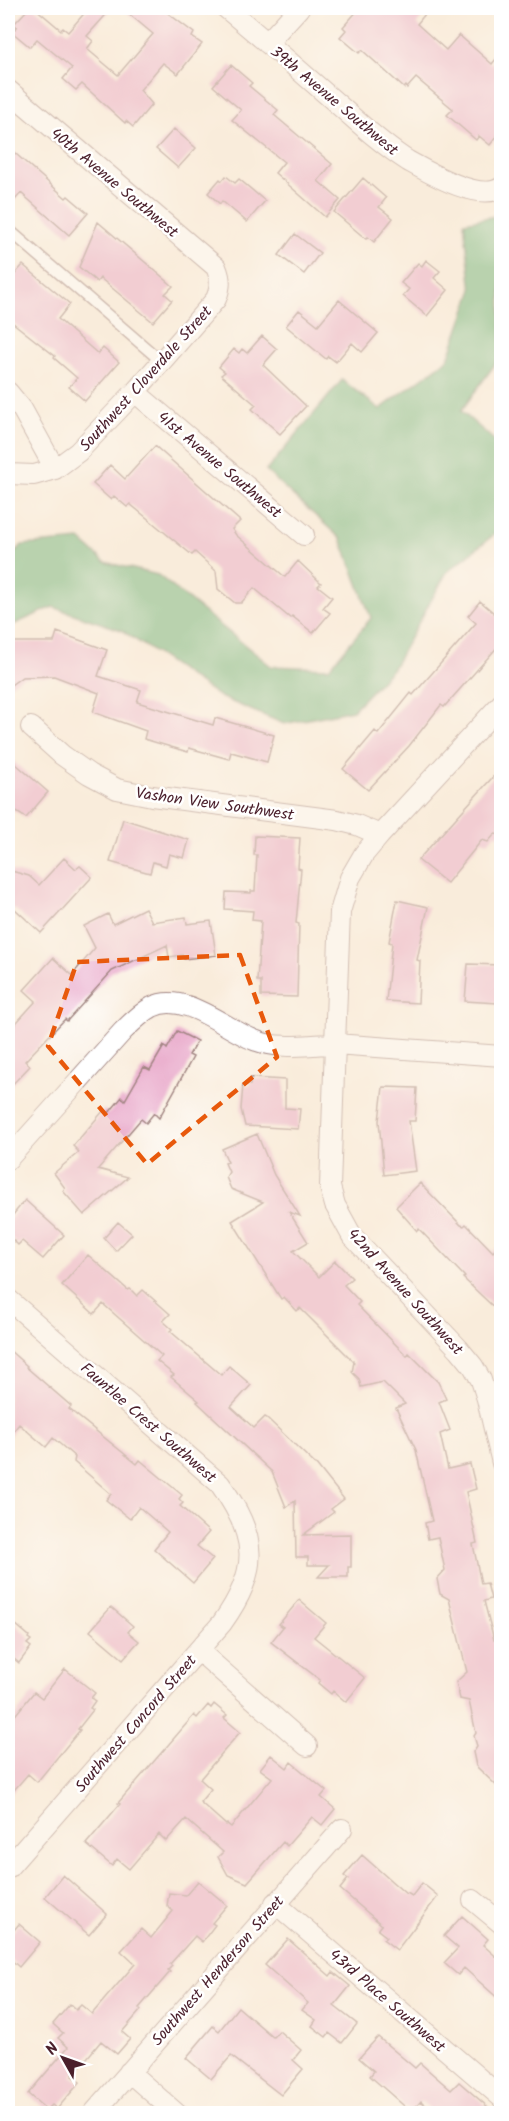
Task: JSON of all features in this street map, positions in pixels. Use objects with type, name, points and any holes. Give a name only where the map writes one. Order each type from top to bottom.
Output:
[{"type":"street","name":"39th Avenue Southwest","points":[[226,8],[371,133],[407,160],[467,189],[494,189]]},
{"type":"street","points":[[267,43],[299,8]]},
{"type":"street","name":"40th Avenue Southwest","points":[[8,90],[216,267],[220,276]]},
{"type":"street","name":"Southwest Cloverdale Street","points":[[55,469],[78,452],[135,392],[216,298],[220,288],[220,276]]},
{"type":"street","points":[[8,392],[22,409],[55,469],[34,475],[8,474]]},
{"type":"street","name":"41st Avenue Southwest","points":[[135,392],[304,535]]},
{"type":"street","name":"42nd Avenue Southwest","points":[[501,703],[380,835],[364,854],[350,878],[342,904],[330,1187],[335,1205],[352,1236],[473,1366],[487,1399],[501,1463]]},
{"type":"street","name":"Vashon View Southwest","points":[[31,727],[71,762],[117,789],[337,820],[357,825],[380,835]]},
{"type":"street","points":[[8,1159],[138,1016],[153,1006],[167,1003],[183,1005],[202,1012],[257,1041],[275,1046],[335,1044],[501,1056]]},
{"type":"street","name":"Fauntlee Crest Southwest","points":[[8,1299],[220,1484],[233,1502],[243,1524],[250,1548],[249,1569]]},
{"type":"street","name":"Southwest Concord Street","points":[[8,1868],[199,1651],[235,1605],[249,1569]]},
{"type":"street","points":[[199,1651],[307,1746]]},
{"type":"street","name":"Southwest Henderson Street","points":[[93,2114],[342,1829]]},
{"type":"street","points":[[473,1900],[501,1924]]},
{"type":"street","name":"43rd Place Southwest","points":[[276,1903],[501,2098]]},
{"type":"street","points":[[129,2072],[177,2114]]},
{"type":"lane","points":[[8,229],[161,361]]},
{"type":"highlighted area","points":[[240,955],[277,1057],[147,1164],[48,1046],[77,962]]},
{"type":"green space","points":[[501,215],[501,356],[461,411],[501,446],[501,520],[496,533],[447,572],[393,668],[353,710],[284,724],[220,697],[121,630],[53,607],[8,627],[8,559],[22,545],[80,540],[105,562],[158,575],[271,666],[329,668],[371,618],[341,539],[266,471],[342,380],[380,409],[448,359],[472,292],[464,222]]},
{"type":"building","points":[[29,8],[35,8],[61,30],[63,28],[68,32],[89,8],[112,8],[87,36],[93,41],[87,49],[118,75],[153,34],[122,8],[161,8],[194,33],[192,37],[202,44],[178,74],[163,63],[140,90],[152,104],[133,127],[126,121],[125,123],[82,84],[76,90],[63,79],[72,68],[37,39],[30,47],[12,32],[17,27],[14,24]]},
{"type":"building","points":[[360,8],[430,8],[417,24],[446,50],[459,35],[492,64],[501,53],[501,131],[490,145],[479,136],[476,140],[447,115],[453,109],[416,78],[407,88],[406,86],[404,88],[362,50],[359,53],[340,37],[346,30],[343,27]]},
{"type":"building","points":[[231,65],[252,83],[249,86],[278,110],[274,115],[332,164],[318,181],[340,200],[325,217],[275,173],[284,162],[232,120],[241,110],[213,86]]},
{"type":"building","points":[[174,129],[196,148],[178,168],[156,149]]},
{"type":"building","points":[[8,147],[66,198],[68,196],[88,213],[69,235],[21,193],[8,208]]},
{"type":"building","points":[[226,176],[235,183],[239,179],[265,201],[247,222],[222,201],[220,204],[208,193],[220,179],[222,181]]},
{"type":"building","points":[[363,178],[386,198],[379,207],[393,218],[374,242],[368,237],[366,239],[334,212]]},
{"type":"building","points":[[98,222],[173,286],[165,294],[172,300],[153,322],[100,278],[97,282],[79,267]]},
{"type":"building","points":[[295,234],[320,253],[304,274],[279,255]]},
{"type":"building","points":[[426,260],[440,271],[434,278],[448,290],[427,316],[403,296],[409,289],[401,283],[418,263],[422,266]]},
{"type":"building","points":[[23,265],[70,304],[58,319],[98,354],[103,348],[119,362],[85,401],[69,387],[77,378],[54,358],[55,356],[8,319],[8,282]]},
{"type":"building","points":[[339,300],[378,333],[362,352],[352,343],[336,362],[328,356],[326,359],[286,326],[299,310],[318,325]]},
{"type":"building","points":[[262,336],[277,349],[263,365],[306,406],[280,434],[252,409],[256,405],[221,375],[225,372],[219,367],[234,349],[239,353],[242,349],[247,353]]},
{"type":"building","points":[[155,446],[240,521],[232,529],[236,535],[285,577],[298,561],[321,583],[318,586],[332,597],[323,608],[330,613],[313,633],[292,616],[290,618],[254,588],[241,603],[235,603],[218,589],[216,571],[195,552],[192,555],[130,504],[127,507],[114,496],[111,500],[93,484],[110,465],[125,479]]},
{"type":"building","points":[[480,601],[501,619],[501,643],[444,707],[441,705],[409,746],[368,790],[343,769],[375,731],[378,734],[411,693],[413,695],[476,623],[468,616]]},
{"type":"building","points":[[57,632],[107,650],[98,676],[141,690],[137,702],[213,725],[215,718],[274,735],[267,762],[231,752],[229,759],[189,748],[188,752],[144,739],[146,731],[93,712],[99,693],[54,676],[22,677],[8,687],[8,642],[54,642]]},
{"type":"building","points":[[8,757],[48,792],[26,818],[8,809]]},
{"type":"building","points":[[501,768],[501,835],[495,834],[488,842],[482,840],[447,883],[418,860]]},
{"type":"building","points":[[123,819],[189,840],[184,858],[169,854],[166,866],[153,862],[150,873],[110,862]]},
{"type":"building","points":[[255,836],[300,838],[298,868],[301,869],[296,923],[299,924],[297,997],[261,996],[261,981],[257,981],[261,921],[252,920],[253,911],[225,909],[226,892],[251,893],[255,891],[257,855],[254,855]]},
{"type":"building","points":[[64,858],[76,869],[80,866],[92,877],[41,933],[15,909],[8,908],[8,870],[29,876],[39,885]]},
{"type":"building","points":[[397,900],[428,907],[417,960],[420,961],[418,1003],[386,1001],[392,943],[389,942]]},
{"type":"building","points":[[145,908],[152,922],[186,917],[187,924],[211,921],[216,955],[184,959],[183,955],[169,957],[167,945],[112,971],[67,1021],[65,1019],[25,1061],[30,1066],[8,1089],[8,1032],[36,1001],[24,990],[53,958],[72,975],[95,948],[84,926],[108,914],[113,924]]},
{"type":"building","points":[[468,964],[501,965],[501,1000],[498,1000],[498,1003],[465,1001]]},
{"type":"building","points":[[177,1031],[197,1041],[189,1055],[193,1057],[159,1118],[154,1113],[146,1123],[141,1119],[98,1169],[128,1177],[84,1215],[63,1191],[65,1188],[54,1173],[79,1152],[73,1146],[104,1110],[108,1114],[122,1097],[125,1100],[144,1067],[150,1070],[164,1046],[167,1049]]},
{"type":"building","points":[[251,1078],[285,1080],[285,1108],[300,1109],[298,1129],[245,1126],[241,1109],[243,1085],[250,1085]]},
{"type":"building","points":[[383,1087],[417,1088],[415,1121],[409,1121],[416,1171],[384,1175],[379,1121]]},
{"type":"building","points":[[257,1134],[274,1175],[300,1216],[289,1212],[308,1242],[293,1251],[319,1277],[335,1261],[352,1278],[344,1285],[360,1302],[357,1305],[407,1356],[409,1353],[438,1382],[446,1399],[439,1402],[450,1430],[440,1434],[448,1469],[470,1464],[476,1489],[466,1492],[477,1543],[473,1544],[481,1584],[487,1583],[491,1599],[484,1601],[494,1640],[499,1638],[501,1647],[501,1790],[476,1766],[473,1752],[477,1746],[474,1736],[476,1733],[469,1701],[460,1699],[456,1682],[467,1672],[449,1599],[440,1594],[437,1579],[445,1570],[438,1537],[428,1539],[425,1523],[432,1521],[416,1450],[396,1408],[405,1404],[383,1382],[361,1387],[359,1379],[352,1372],[354,1362],[300,1308],[297,1311],[284,1297],[281,1299],[232,1221],[263,1202],[231,1189],[226,1177],[229,1172],[225,1163],[228,1162],[222,1149]]},
{"type":"building","points":[[420,1183],[461,1225],[466,1224],[493,1252],[501,1243],[501,1314],[463,1278],[465,1277],[419,1229],[417,1231],[396,1207]]},
{"type":"building","points":[[25,1200],[64,1235],[43,1259],[22,1241],[18,1245],[8,1235],[8,1221]]},
{"type":"building","points":[[118,1222],[132,1234],[116,1251],[104,1238]]},
{"type":"building","points":[[88,1255],[128,1290],[130,1289],[137,1296],[143,1290],[170,1314],[163,1321],[172,1329],[170,1331],[221,1375],[229,1366],[251,1385],[231,1407],[254,1428],[265,1417],[267,1418],[316,1464],[344,1499],[331,1509],[334,1512],[303,1535],[351,1534],[351,1567],[348,1567],[348,1577],[318,1577],[329,1565],[308,1565],[308,1557],[296,1557],[295,1501],[286,1507],[272,1472],[171,1377],[174,1375],[157,1361],[162,1356],[103,1304],[94,1314],[62,1285]]},
{"type":"building","points":[[8,1349],[71,1406],[69,1409],[137,1464],[140,1460],[182,1495],[179,1499],[183,1503],[180,1506],[209,1532],[197,1546],[213,1559],[193,1583],[154,1549],[168,1532],[139,1507],[130,1519],[106,1500],[111,1494],[74,1462],[75,1457],[53,1438],[46,1447],[19,1424],[8,1438]]},
{"type":"building","points":[[299,1600],[326,1623],[314,1637],[365,1678],[346,1702],[333,1691],[331,1694],[318,1683],[320,1680],[271,1642],[283,1627],[279,1624]]},
{"type":"building","points":[[111,1607],[133,1626],[128,1632],[139,1641],[123,1659],[90,1631]]},
{"type":"building","points":[[8,1618],[31,1640],[27,1644],[31,1647],[19,1663],[8,1654]]},
{"type":"building","points":[[65,1669],[95,1693],[91,1698],[95,1701],[90,1708],[93,1710],[78,1729],[80,1730],[37,1782],[28,1774],[8,1797],[8,1724],[34,1692],[42,1698]]},
{"type":"building","points":[[214,1704],[227,1715],[224,1718],[240,1732],[200,1779],[211,1789],[200,1802],[226,1825],[231,1827],[272,1778],[260,1769],[271,1755],[287,1768],[291,1762],[326,1791],[321,1797],[335,1809],[322,1825],[312,1817],[287,1846],[283,1842],[247,1883],[228,1875],[218,1857],[223,1852],[186,1819],[166,1841],[159,1834],[129,1869],[117,1859],[112,1866],[86,1844],[194,1715],[197,1718],[208,1705],[211,1708]]},
{"type":"building","points":[[362,1855],[406,1894],[412,1896],[422,1883],[438,1896],[397,1950],[384,1940],[387,1937],[378,1930],[382,1925],[340,1889],[348,1879],[344,1876]]},
{"type":"building","points":[[63,1875],[107,1914],[89,1935],[45,1897]]},
{"type":"building","points":[[198,1881],[227,1905],[212,1923],[215,1925],[202,1942],[195,1936],[170,1964],[172,1966],[168,1970],[170,1972],[122,2032],[130,2039],[117,2054],[101,2041],[72,2076],[80,2082],[57,2109],[52,2105],[47,2110],[28,2094],[68,2047],[58,2038],[63,2033],[53,2024],[70,2004],[76,2010],[81,2005],[92,2014],[135,1964],[121,1951],[141,1929],[151,1938],[173,1911],[167,1906],[169,1893],[186,1895]]},
{"type":"building","points":[[462,1916],[488,1939],[483,1945],[501,1961],[501,2001],[464,1968],[458,1975],[444,1963],[458,1948],[444,1936]]},
{"type":"building","points":[[19,1924],[40,1942],[19,1967],[8,1957],[8,1937]]},
{"type":"building","points":[[288,1939],[330,1976],[333,1972],[350,1986],[334,2006],[357,2024],[342,2043],[329,2033],[326,2037],[312,2026],[316,2020],[302,2010],[308,2003],[265,1965]]},
{"type":"building","points":[[238,2007],[273,2037],[279,2031],[301,2050],[293,2060],[303,2069],[281,2095],[231,2056],[211,2079],[186,2058],[213,2026],[219,2031]]},
{"type":"building","points":[[378,2037],[415,2068],[420,2063],[451,2090],[459,2082],[496,2114],[435,2114],[421,2101],[411,2112],[370,2076],[374,2071],[359,2058]]}]
